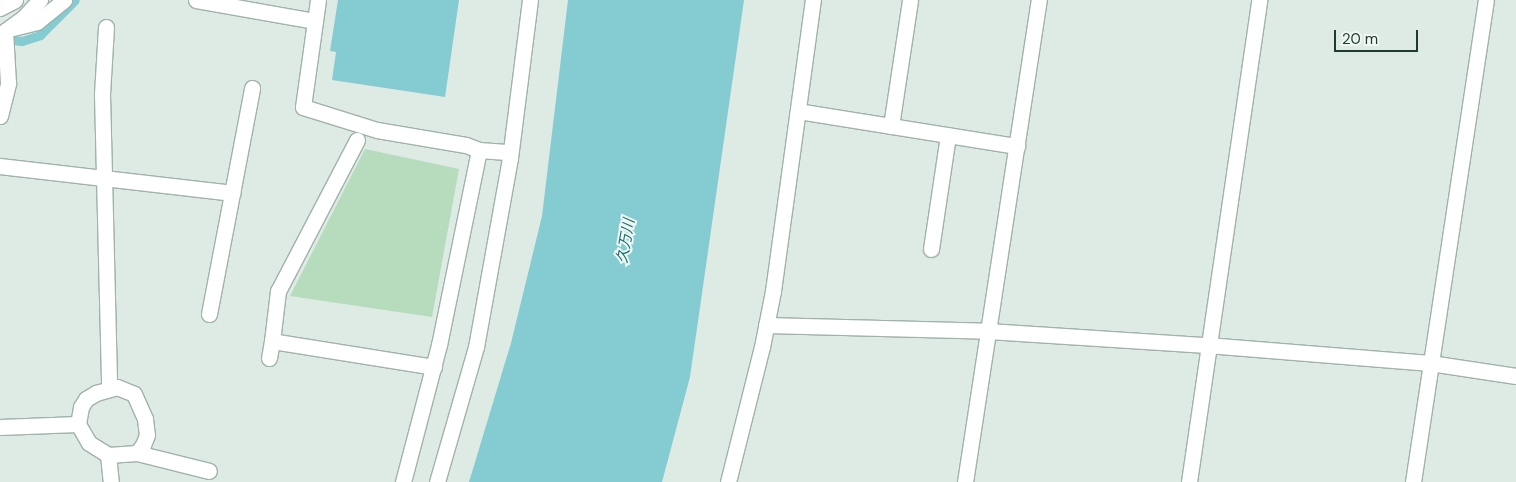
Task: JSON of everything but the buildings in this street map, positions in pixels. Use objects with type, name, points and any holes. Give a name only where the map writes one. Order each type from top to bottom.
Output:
[{"type":"street","points":[[0,8],[15,0]]},
{"type":"street","points":[[0,116],[8,83],[4,38],[40,0]]},
{"type":"street","points":[[4,38],[37,22],[64,0]]},
{"type":"street","points":[[196,0],[316,21]]},
{"type":"street","points":[[318,0],[303,107],[377,130],[466,145],[479,150],[510,152]]},
{"type":"street","points":[[437,482],[476,346],[510,152],[530,0]]},
{"type":"street","points":[[728,482],[766,325],[813,0]]},
{"type":"street","points":[[891,126],[910,0]]},
{"type":"street","points":[[965,482],[1039,0]]},
{"type":"street","points":[[1189,482],[1207,345],[1259,0]]},
{"type":"street","points":[[1413,482],[1486,0]]},
{"type":"street","points":[[106,27],[102,94],[109,388]]},
{"type":"street","points":[[209,314],[252,88]]},
{"type":"street","points":[[798,111],[1017,146]]},
{"type":"street","points":[[931,249],[948,135]]},
{"type":"street","points":[[268,358],[278,291],[358,140]]},
{"type":"street","points":[[402,482],[434,367],[479,150]]},
{"type":"street","points":[[0,166],[232,193]]},
{"type":"street","points":[[766,325],[988,331],[1207,345],[1430,363],[1516,376]]},
{"type":"street","points":[[272,341],[434,367]]},
{"type":"street","points":[[137,453],[146,435],[145,419],[134,394],[124,389],[109,388],[86,399],[78,424],[89,443],[108,455],[137,453],[209,471]]},
{"type":"street","points":[[0,427],[78,424]]},
{"type":"street","points":[[108,455],[111,482]]},
{"type":"green space","points":[[365,149],[459,169],[432,317],[290,296]]},
{"type":"water","points":[[338,0],[459,0],[445,97],[332,80],[336,52],[330,51]]},
{"type":"water","name":"久万川","points":[[568,0],[744,0],[690,377],[662,482],[469,482],[511,343],[542,216]]},
{"type":"waterway","points":[[3,39],[22,41],[40,35],[75,0]]}]
